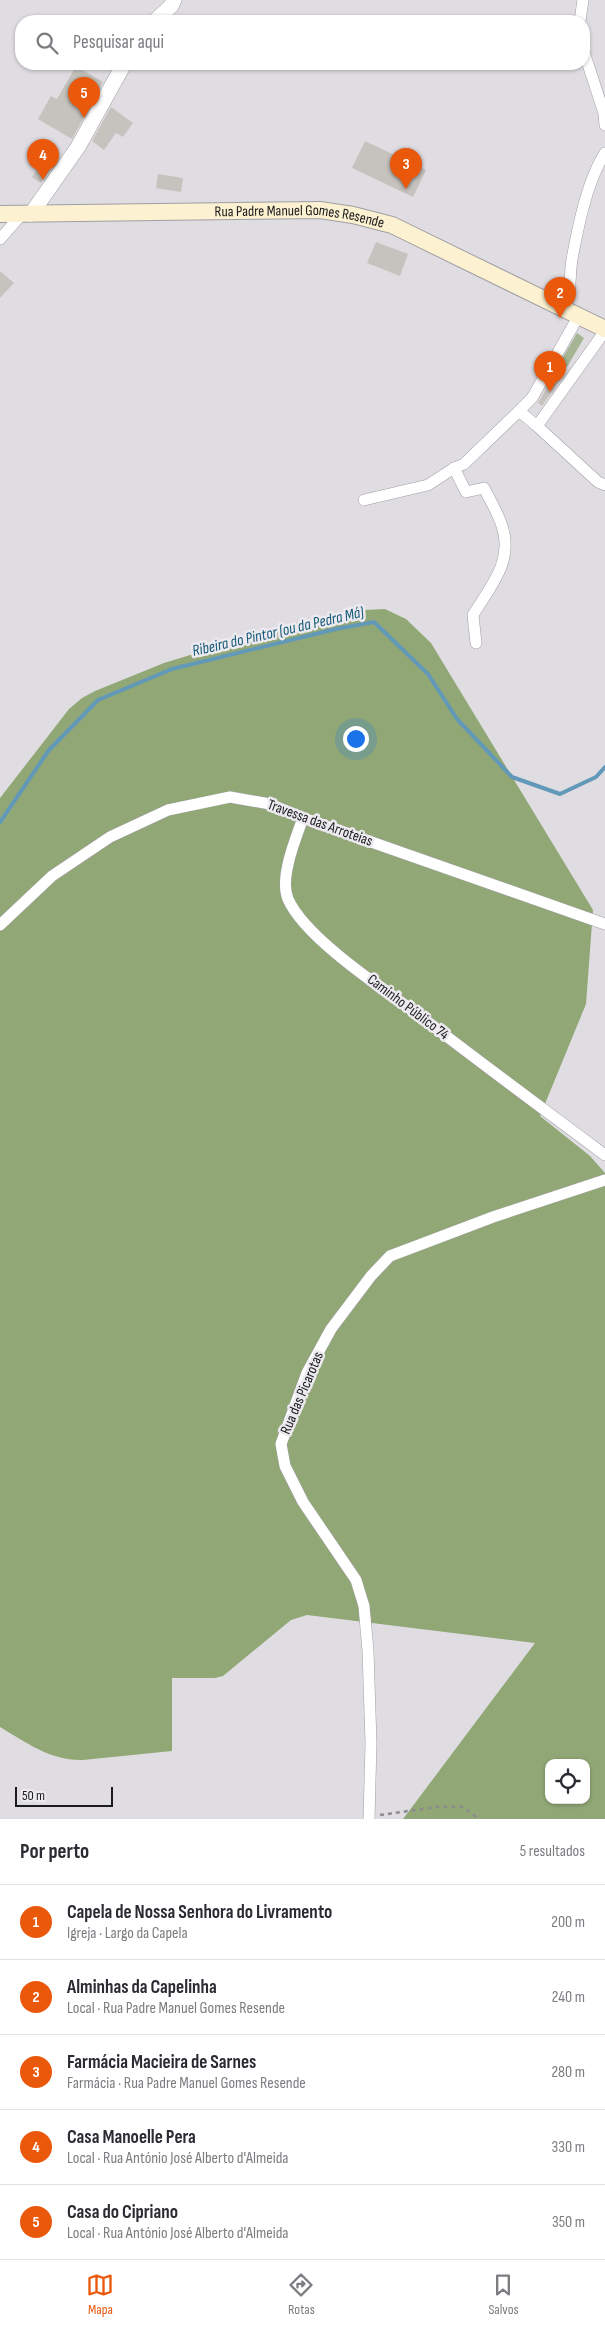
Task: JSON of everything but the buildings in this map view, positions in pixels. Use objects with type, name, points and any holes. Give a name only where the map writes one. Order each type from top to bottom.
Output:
[{"type":"main road","name":"Rua Padre Manuel Gomes Resende","points":[[1,214],[320,210],[353,215],[392,225],[605,330]]},
{"type":"street","points":[[161,15],[171,6],[174,0]]},
{"type":"street","points":[[581,15],[583,0]]},
{"type":"street","points":[[2,236],[26,214],[78,146],[121,70]]},
{"type":"street","points":[[590,70],[604,113],[605,126]]},
{"type":"street","points":[[364,500],[428,485],[454,468],[464,464],[532,398],[572,313],[572,261],[591,180],[605,153]]},
{"type":"street","points":[[1,214],[2,236]]},
{"type":"street","points":[[537,426],[605,330]]},
{"type":"street","points":[[519,410],[598,482],[605,485]]},
{"type":"street","points":[[454,468],[466,492],[484,488],[502,526],[506,549],[500,574],[473,615],[476,643]]},
{"type":"street","name":"Travessa das Arroteias","points":[[0,925],[52,876],[110,837],[168,810],[230,797],[270,804],[303,818],[605,924]]},
{"type":"street","name":"Caminho Público 74","points":[[303,818],[286,873],[286,896],[298,918],[315,935],[371,980],[605,1156]]},
{"type":"street","name":"Rua das Picarotas","points":[[370,1818],[368,1651],[364,1606],[356,1580],[302,1502],[285,1466],[281,1444],[307,1373],[331,1329],[371,1276],[390,1256],[493,1217],[605,1180]]},
{"type":"path","points":[[370,1818],[437,1807],[464,1807],[479,1819]]},
{"type":"green space","points":[[577,333],[584,338],[567,367],[559,364]]},
{"type":"green space","points":[[385,609],[406,619],[431,643],[593,910],[586,1004],[540,1116],[590,1156],[605,1173],[605,1819],[403,1819],[535,1643],[307,1615],[291,1620],[223,1676],[215,1678],[172,1678],[172,1751],[71,1760],[40,1750],[0,1727],[0,798],[69,709],[82,698],[164,663],[299,622],[365,610]]},
{"type":"waterway","name":"Ribeira do Pintor (ou da Pedra Má)","points":[[0,822],[49,750],[98,700],[172,669],[336,629],[374,622],[428,674],[457,719],[512,777],[560,794],[596,777],[605,767]]},
{"type":"place","name":"Casa do Cipriano","points":[[84,118]]},
{"type":"place","name":"Casa Manoelle Pera","points":[[43,180]]},
{"type":"place","name":"Farmácia Macieira de Sarnes","points":[[406,189]]},
{"type":"place","name":"Alminhas da Capelinha","points":[[560,318]]},
{"type":"place","name":"Capela de Nossa Senhora do Livramento","points":[[550,392]]}]
